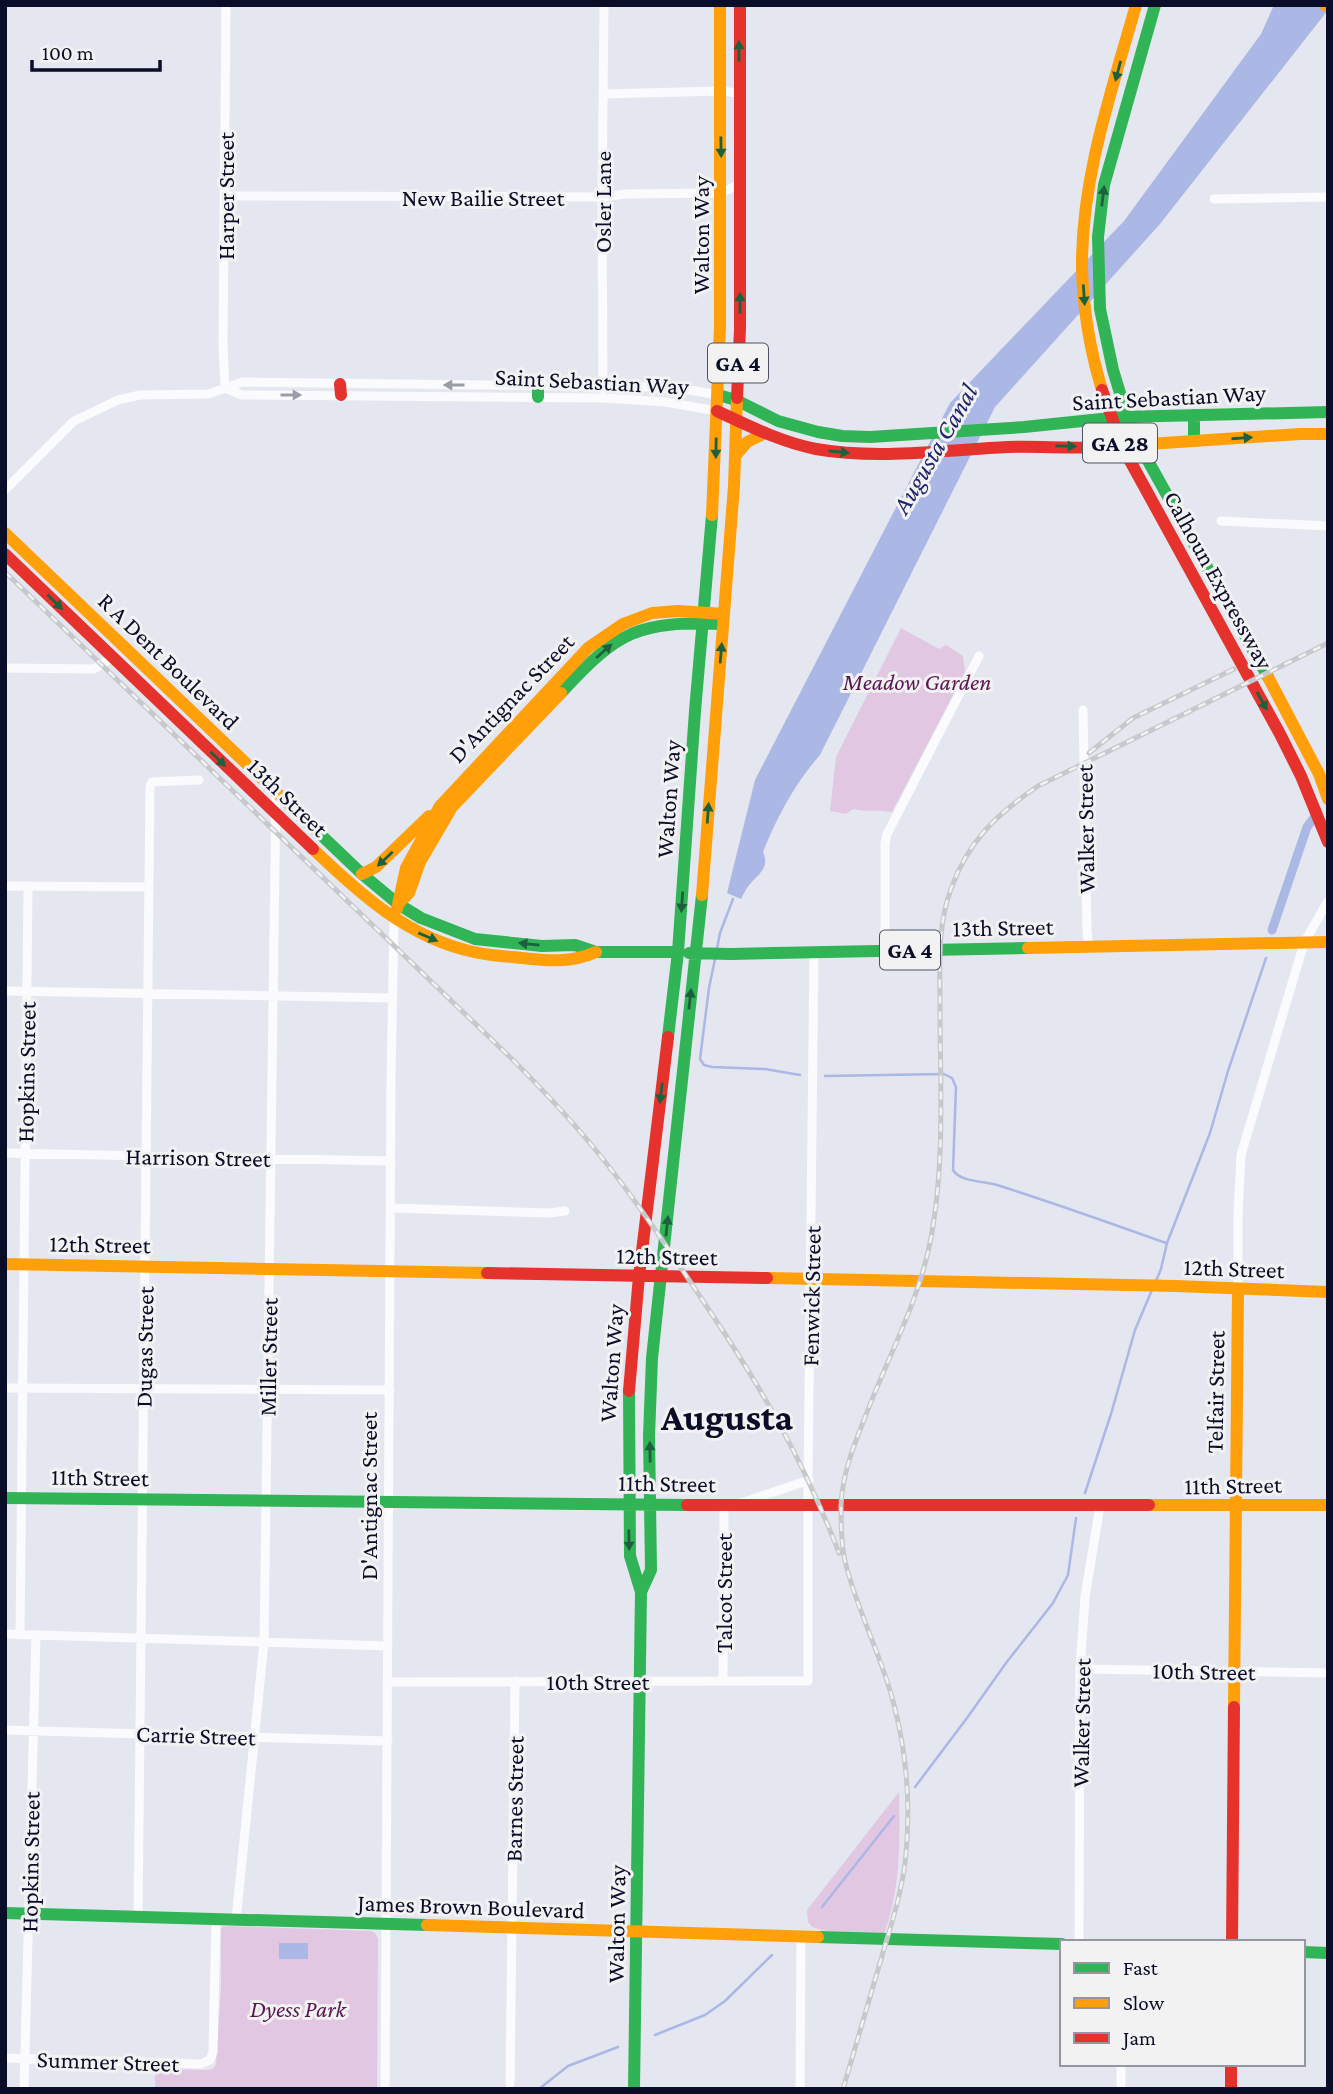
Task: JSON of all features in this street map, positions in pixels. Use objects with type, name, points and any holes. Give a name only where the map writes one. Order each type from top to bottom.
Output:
[{"type":"main road","name":"Walton Way","points":[[634,2089],[641,1592],[630,1556],[629,1391],[639,1276],[678,953],[715,484],[721,247],[720,5]]},
{"type":"main road","name":"Walton Way","points":[[641,1592],[651,1570],[652,1358],[700,926],[734,486],[740,328],[740,5]]},
{"type":"main road","name":"Calhoun Expressway","points":[[1136,5],[1102,128],[1090,185],[1083,241],[1085,314],[1095,369],[1107,413],[1123,448],[1280,734],[1301,776],[1328,842]]},
{"type":"main road","name":"Calhoun Expressway","points":[[1155,5],[1115,139],[1104,185],[1098,237],[1100,309],[1113,370],[1128,416],[1147,459],[1284,706],[1319,774],[1328,799]]},
{"type":"main road","points":[[721,247],[740,247]]},
{"type":"main road","name":"Saint Sebastian Way","points":[[718,394],[778,421],[818,432],[870,437],[1024,427],[1145,415],[1328,412]]},
{"type":"main road","name":"Saint Sebastian Way","points":[[717,411],[769,435],[818,449],[869,454],[1034,446],[1098,447],[1328,434]]},
{"type":"main road","points":[[1194,415],[1194,441]]},
{"type":"main road","points":[[735,456],[747,442],[769,435]]},
{"type":"main road","name":"R A Dent Boulevard","points":[[5,533],[362,874],[398,904]]},
{"type":"main road","name":"13th Street","points":[[5,554],[346,881],[369,902],[394,919],[417,932],[470,952],[542,961],[576,961],[596,952]]},
{"type":"main road","name":"D'Antignac Street","points":[[394,919],[406,868],[440,806],[600,638],[629,621],[652,613],[674,612],[703,619]]},
{"type":"main road","name":"D'Antignac Street","points":[[398,904],[410,893],[420,862],[452,807],[599,656],[626,635],[646,627],[723,619]]},
{"type":"main road","points":[[362,874],[376,867],[440,806]]},
{"type":"main road","name":"13th Street","points":[[398,904],[421,918],[475,939],[542,946],[575,945],[596,952],[709,955],[1328,942]]},
{"type":"main road","name":"12th Street","points":[[5,1264],[1176,1286],[1328,1292]]},
{"type":"main road","name":"Telfair Street","points":[[1232,1940],[1238,1289]]},
{"type":"main road","name":"11th Street","points":[[5,1498],[808,1506],[1328,1505]]},
{"type":"main road","name":"James Brown Boulevard","points":[[5,1913],[1060,1944]]},
{"type":"main road","points":[[1305,1952],[1328,1953]]},
{"type":"main road","points":[[1231,2066],[1231,2089]]},
{"type":"street","name":"Harper Street","points":[[225,388],[223,344],[226,5]]},
{"type":"street","name":"Osler Lane","points":[[604,5],[604,398]]},
{"type":"street","points":[[603,94],[720,91],[739,93]]},
{"type":"street","name":"New Bailie Street","points":[[225,196],[602,197],[626,194],[720,193],[740,184]]},
{"type":"street","points":[[1214,199],[1328,197]]},
{"type":"street","name":"Saint Sebastian Way","points":[[5,490],[74,421],[118,400],[140,395],[208,394],[243,383],[341,389],[538,391],[603,387],[678,388],[718,394]]},
{"type":"street","name":"Saint Sebastian Way","points":[[538,391],[665,402],[717,411]]},
{"type":"street","points":[[1221,521],[1328,526]]},
{"type":"street","points":[[885,951],[887,834],[979,656]]},
{"type":"street","points":[[5,668],[94,669],[113,657]]},
{"type":"street","name":"Walker Street","points":[[1083,710],[1086,919],[1089,947]]},
{"type":"street","name":"Dugas Street","points":[[138,1917],[150,787],[152,782],[200,780]]},
{"type":"street","name":"Miller Street","points":[[236,1920],[264,1642],[276,792]]},
{"type":"street","points":[[5,886],[149,887]]},
{"type":"street","name":"Hopkins Street","points":[[20,1635],[28,887]]},
{"type":"street","name":"Telfair Street","points":[[1238,1289],[1241,1155],[1304,943],[1328,901]]},
{"type":"street","name":"D'Antignac Street","points":[[385,2089],[394,919]]},
{"type":"street","name":"Fenwick Street","points":[[808,1681],[814,952]]},
{"type":"street","points":[[5,991],[392,998]]},
{"type":"street","name":"Harrison Street","points":[[5,1153],[391,1161]]},
{"type":"street","points":[[391,1208],[549,1213],[565,1211]]},
{"type":"street","points":[[5,1388],[390,1390]]},
{"type":"street","points":[[729,1505],[808,1480]]},
{"type":"street","name":"Talcot Street","points":[[723,1681],[729,1505]]},
{"type":"street","name":"Walker Street","points":[[1079,1940],[1080,1669],[1084,1597],[1100,1506]]},
{"type":"street","points":[[5,1634],[388,1646]]},
{"type":"street","name":"Hopkins Street","points":[[24,2089],[36,1635]]},
{"type":"street","name":"10th Street","points":[[1080,1669],[1328,1673]]},
{"type":"street","name":"Barnes Street","points":[[510,2084],[515,1681]]},
{"type":"street","name":"10th Street","points":[[388,1682],[808,1681]]},
{"type":"street","name":"Carrie Street","points":[[5,1730],[388,1741]]},
{"type":"street","name":"Summer Street","points":[[5,2058],[201,2064],[210,2060],[216,1919]]},
{"type":"street","points":[[800,2089],[801,1937]]},
{"type":"street","points":[[1121,2066],[1121,2089]]},
{"type":"green space","name":"Meadow Garden","points":[[901,628],[939,649],[946,645],[963,656],[965,672],[892,812],[853,809],[846,814],[830,811],[836,757]]},
{"type":"green space","points":[[899,1792],[896,1881],[884,1934],[826,1931],[812,1927],[808,1922],[807,1910]]},
{"type":"green space","name":"Dyess Park","points":[[229,1926],[375,1933],[378,1939],[377,2089],[155,2089],[155,2069],[207,2070],[213,2069],[216,2064],[221,1987],[221,1929]]},
{"type":"water","name":"Augusta Canal","points":[[1274,5],[1328,5],[1328,10],[1160,224],[995,407],[820,755],[781,813],[763,852],[764,867],[741,899],[727,893],[755,780],[950,403],[1124,221],[1261,34]]},
{"type":"water","points":[[279,1943],[308,1943],[308,1959],[279,1959]]},
{"type":"waterway","points":[[1272,930],[1307,827],[1316,815]]},
{"type":"waterway","points":[[717,949],[733,899]]},
{"type":"waterway","points":[[1156,1281],[1167,1243],[1210,1133],[1266,958]]},
{"type":"waterway","points":[[715,959],[700,1059],[704,1065],[765,1069],[800,1075]]},
{"type":"waterway","points":[[825,1076],[944,1074],[952,1078],[956,1087],[953,1170],[956,1174],[997,1185],[1166,1243]]},
{"type":"waterway","points":[[1085,1493],[1135,1330],[1152,1290]]},
{"type":"waterway","points":[[915,1787],[1053,1603],[1068,1575],[1076,1518]]},
{"type":"waterway","points":[[822,1907],[894,1816]]},
{"type":"waterway","points":[[655,2035],[705,2015],[725,2001],[772,1955]]},
{"type":"waterway","points":[[539,2089],[568,2066],[618,2047]]},
{"type":"railway","points":[[5,572],[513,1060],[589,1142],[656,1231],[747,1369],[797,1457],[839,1553]]},
{"type":"railway","points":[[843,2089],[898,1898],[905,1863],[908,1823],[907,1783],[898,1724],[889,1687],[845,1561],[841,1506],[846,1473],[856,1441],[903,1328],[920,1281],[932,1232],[940,1147],[940,947],[943,917],[951,889],[975,843],[997,818],[1038,786],[1328,643]]},
{"type":"railway","points":[[1089,753],[1133,718],[1234,669]]},
{"type":"traffic: fast","points":[[1155,5],[1104,185],[1098,237],[1100,309],[1113,370],[1127,416],[1147,459],[1268,677]]},
{"type":"traffic: fast","points":[[538,386],[538,397]]},
{"type":"traffic: fast","points":[[718,395],[736,400],[778,421],[818,432],[870,437],[1024,427],[1121,417],[1328,412]]},
{"type":"traffic: fast","points":[[1194,415],[1194,441]]},
{"type":"traffic: fast","points":[[668,1037],[678,952],[712,515]]},
{"type":"traffic: fast","points":[[561,693],[599,655],[632,634],[670,625],[723,624]]},
{"type":"traffic: fast","points":[[297,812],[398,904],[421,918],[475,939],[542,946],[575,945],[596,952],[678,952]]},
{"type":"traffic: fast","points":[[641,1592],[651,1570],[649,1436],[652,1358],[702,895]]},
{"type":"traffic: fast","points":[[689,953],[1028,948]]},
{"type":"traffic: fast","points":[[629,1391],[630,1556],[641,1592],[634,2089]]},
{"type":"traffic: fast","points":[[5,1498],[687,1505]]},
{"type":"traffic: fast","points":[[5,1913],[427,1925]]},
{"type":"traffic: fast","points":[[818,1937],[1060,1944]]},
{"type":"traffic: fast","points":[[1305,1952],[1328,1953]]},
{"type":"traffic: slow","points":[[712,515],[720,327],[720,5]]},
{"type":"traffic: slow","points":[[1102,390],[1086,314],[1082,268],[1083,234],[1092,168],[1136,5]]},
{"type":"traffic: slow","points":[[702,895],[734,486],[737,398]]},
{"type":"traffic: slow","points":[[735,456],[747,442],[765,433]]},
{"type":"traffic: slow","points":[[1104,447],[1328,434]]},
{"type":"traffic: slow","points":[[5,533],[297,812]]},
{"type":"traffic: slow","points":[[397,909],[406,868],[440,806],[588,648],[623,624],[652,613],[678,611],[724,614]]},
{"type":"traffic: slow","points":[[1268,677],[1319,774],[1328,799]]},
{"type":"traffic: slow","points":[[398,904],[409,893],[420,862],[452,807],[561,693]]},
{"type":"traffic: slow","points":[[362,874],[376,867],[429,816]]},
{"type":"traffic: slow","points":[[313,849],[386,912],[406,925],[450,945],[486,954],[550,960],[568,960],[596,952]]},
{"type":"traffic: slow","points":[[1028,948],[1328,942]]},
{"type":"traffic: slow","points":[[5,1264],[487,1273]]},
{"type":"traffic: slow","points":[[767,1278],[1176,1286],[1328,1292]]},
{"type":"traffic: slow","points":[[1234,1707],[1238,1289]]},
{"type":"traffic: slow","points":[[1149,1505],[1328,1505]]},
{"type":"traffic: slow","points":[[427,1925],[818,1937]]},
{"type":"traffic: jam","points":[[737,398],[740,328],[740,5]]},
{"type":"traffic: jam","points":[[340,384],[341,395]]},
{"type":"traffic: jam","points":[[1102,390],[1123,448],[1280,734],[1301,776],[1328,842]]},
{"type":"traffic: jam","points":[[717,411],[790,442],[840,452],[888,454],[1008,447],[1104,447]]},
{"type":"traffic: jam","points":[[5,554],[313,849]]},
{"type":"traffic: jam","points":[[629,1391],[639,1276],[668,1037]]},
{"type":"traffic: jam","points":[[487,1273],[767,1278]]},
{"type":"traffic: jam","points":[[687,1505],[1149,1505]]},
{"type":"traffic: jam","points":[[1232,1940],[1234,1707]]},
{"type":"traffic: jam","points":[[1231,2066],[1231,2089]]},
{"type":"district","name":"Augusta","points":[[727,1417]]}]
